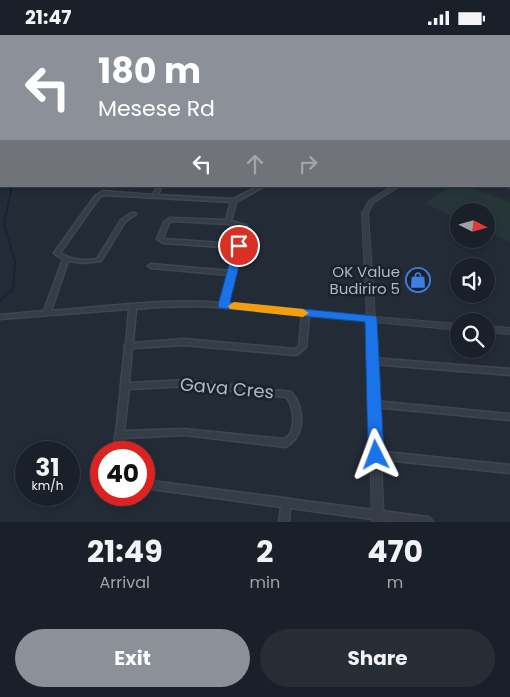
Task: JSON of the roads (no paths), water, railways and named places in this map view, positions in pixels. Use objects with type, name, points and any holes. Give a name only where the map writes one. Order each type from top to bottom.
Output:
[{"type":"street","points":[[117,193],[120,187]]},
{"type":"street","points":[[155,196],[160,187]]},
{"type":"street","points":[[245,187],[252,191]]},
{"type":"street","points":[[133,214],[123,221],[101,258],[92,261],[60,257],[57,251],[97,197],[105,193],[234,201],[261,187]]},
{"type":"street","points":[[377,519],[371,319],[365,213],[370,202],[395,187]]},
{"type":"street","points":[[228,222],[234,201]]},
{"type":"street","points":[[224,305],[231,273],[239,246],[244,226],[228,222],[173,219],[168,221],[160,239],[163,241],[239,246]]},
{"type":"street","points":[[47,313],[66,259]]},
{"type":"street","points":[[152,266],[231,273]]},
{"type":"street","points":[[0,317],[181,304],[224,305],[450,326]]},
{"type":"street","points":[[119,441],[133,307]]},
{"type":"street","points":[[128,346],[184,342],[295,351],[302,347],[306,313]]},
{"type":"street","points":[[495,330],[510,331]]},
{"type":"street","points":[[372,361],[510,373]]},
{"type":"street","name":"Gava Cres","points":[[119,435],[184,432],[285,443],[295,433],[296,404],[292,397],[288,395],[190,383],[124,386]]},
{"type":"street","points":[[374,403],[510,417]]},
{"type":"street","points":[[376,455],[510,469]]},
{"type":"street","points":[[155,485],[286,502],[377,519],[428,522]]},
{"type":"street","points":[[284,522],[286,502]]},
{"type":"waterway","points":[[76,35],[105,35]]},
{"type":"waterway","points":[[0,301],[13,289],[15,261],[4,224],[12,187]]},
{"type":"place","name":"OK Value Budiriro 5","points":[[418,280]]}]
